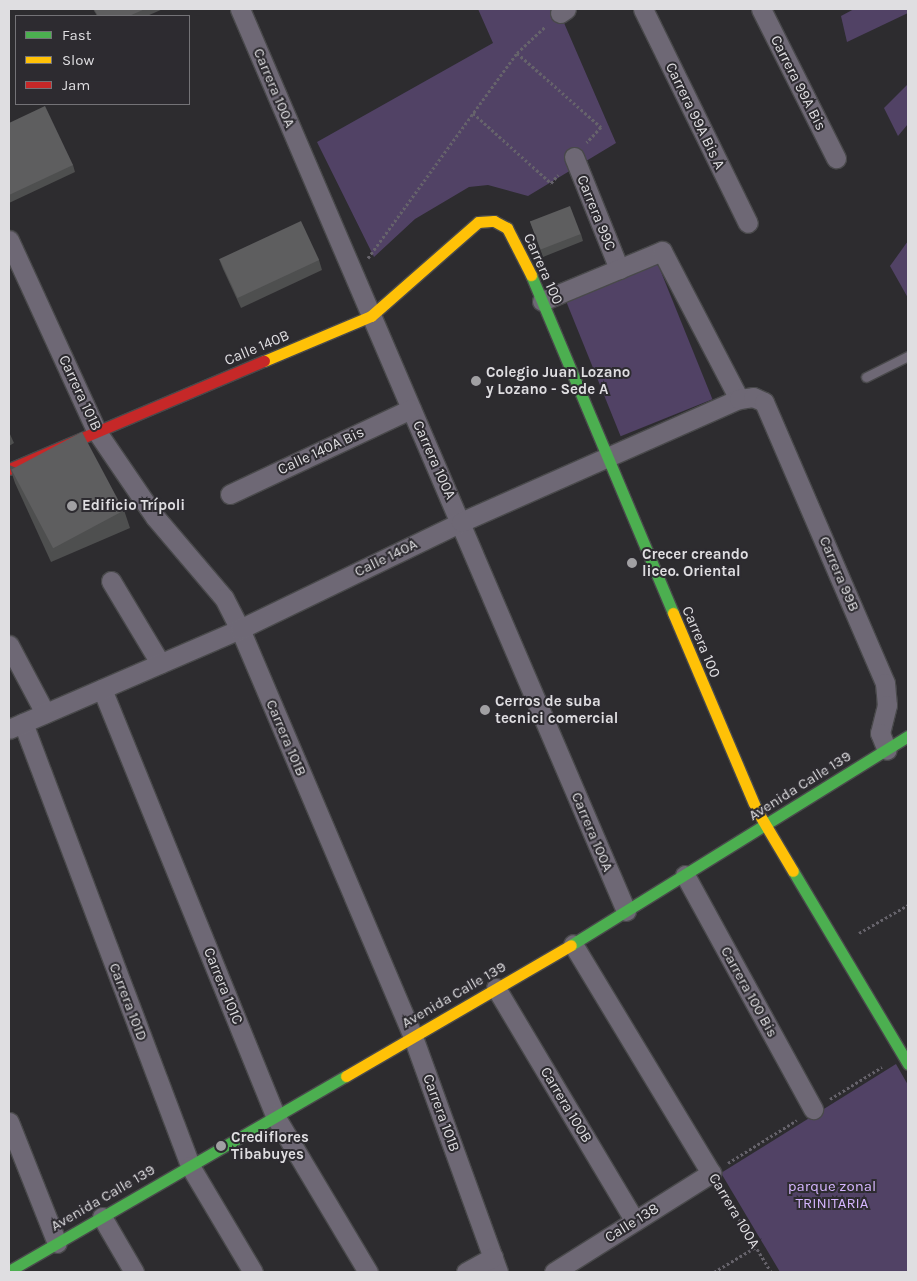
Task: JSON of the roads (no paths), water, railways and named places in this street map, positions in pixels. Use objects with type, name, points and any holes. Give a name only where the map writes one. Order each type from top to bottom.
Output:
[{"type":"street","name":"Carrera 100A","points":[[240,9],[626,911]]},
{"type":"street","name":"Carrera 99A Bis A","points":[[643,9],[748,223]]},
{"type":"street","name":"Carrera 99A Bis","points":[[761,9],[836,158]]},
{"type":"street","name":"Carrera 99C","points":[[574,157],[619,269]]},
{"type":"street","name":"Carrera 100","points":[[494,221],[508,228],[519,246],[607,460],[765,826],[908,1064]]},
{"type":"street","name":"Calle 140B","points":[[9,470],[371,316],[462,233],[478,222],[494,221]]},
{"type":"street","name":"Carrera 101B","points":[[9,240],[98,432],[155,516],[224,598],[240,629],[413,1036],[496,1264]]},
{"type":"street","points":[[542,301],[662,251],[739,399]]},
{"type":"street","name":"Carrera 99B","points":[[739,399],[753,397],[764,402],[885,683],[887,705],[880,733],[887,750]]},
{"type":"street","name":"Calle 140A","points":[[16,726],[240,629],[461,522],[607,460],[739,399]]},
{"type":"street","name":"Calle 140A Bis","points":[[230,494],[411,408]]},
{"type":"street","points":[[111,582],[160,663]]},
{"type":"street","points":[[9,646],[45,714]]},
{"type":"street","name":"Carrera 101C","points":[[102,689],[275,1116],[368,1272]]},
{"type":"street","name":"Carrera 101D","points":[[16,726],[190,1166],[253,1272]]},
{"type":"street","name":"Avenida Calle 139","points":[[9,1271],[573,944],[908,736]]},
{"type":"street","name":"Carrera 100 Bis","points":[[685,875],[813,1109]]},
{"type":"street","name":"Carrera 100A","points":[[573,944],[711,1173]]},
{"type":"street","name":"Carrera 100B","points":[[496,988],[634,1221]]},
{"type":"street","points":[[9,1122],[56,1243]]},
{"type":"street","name":"Calle 138","points":[[554,1272],[711,1173]]},
{"type":"street","points":[[102,1217],[134,1272]]},
{"type":"street","points":[[466,1272],[496,1264]]},
{"type":"lane","points":[[866,377],[908,356]]},
{"type":"place","name":"Colegio Juan Lozano y Lozano - Sede A","points":[[476,381]]},
{"type":"place","name":"Edificio Trípoli","points":[[72,506]]},
{"type":"place","name":"Crecer creando liceo. Oriental","points":[[632,563]]},
{"type":"place","name":"Cerros de suba tecnici comercial","points":[[485,710]]},
{"type":"place","name":"Crediflores Tibabuyes","points":[[221,1146]]},
{"type":"park label","name":"parque zonal TRINITARIA","points":[[832,1194]]}]
